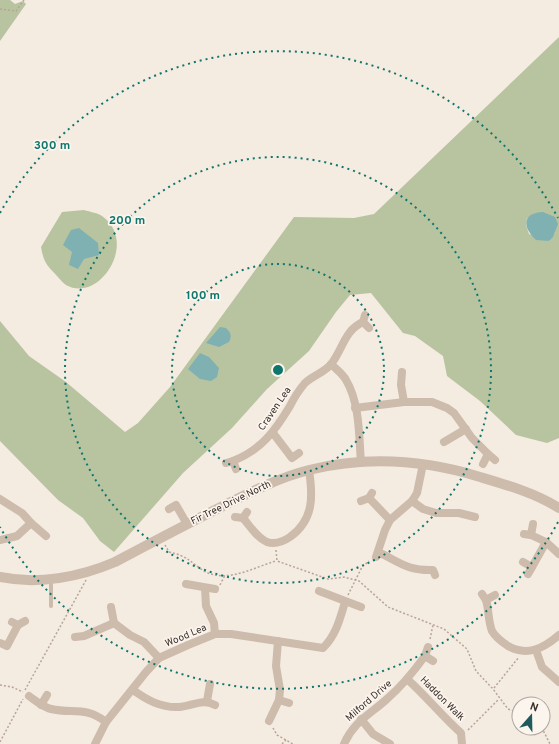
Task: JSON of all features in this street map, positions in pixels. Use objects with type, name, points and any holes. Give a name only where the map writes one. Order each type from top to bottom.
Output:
[{"type":"street","name":"Craven Lea","points":[[236,469],[230,462],[259,447],[273,433],[301,388],[313,376],[331,364],[350,331],[364,319],[369,328]]},
{"type":"street","points":[[331,364],[346,379],[355,408],[361,463]]},
{"type":"street","points":[[403,370],[401,385],[404,402]]},
{"type":"street","points":[[355,408],[404,402],[439,404],[454,412],[466,429],[495,460]]},
{"type":"street","points":[[441,443],[466,429]]},
{"type":"street","points":[[273,433],[292,458],[299,453]]},
{"type":"street","points":[[483,464],[488,454]]},
{"type":"street","name":"Fir Tree Drive North","points":[[0,577],[24,580],[52,579],[84,572],[115,562],[254,490],[309,470],[361,463],[383,462],[423,464],[453,469],[500,483],[542,499],[559,508]]},
{"type":"street","points":[[423,464],[420,487],[412,501],[390,520],[377,554],[406,568],[434,572],[436,561]]},
{"type":"street","points":[[242,516],[259,537],[267,542],[275,543],[284,541],[302,526],[308,516],[312,498],[309,470]]},
{"type":"street","points":[[367,497],[390,520]]},
{"type":"street","points":[[0,499],[22,513],[46,536]]},
{"type":"street","points":[[412,501],[423,509],[436,513],[459,513],[476,517]]},
{"type":"street","points":[[172,504],[187,524]]},
{"type":"street","points":[[0,540],[18,536],[32,523]]},
{"type":"street","points":[[533,524],[527,535],[546,542],[559,554]]},
{"type":"street","points":[[523,562],[530,570],[546,542]]},
{"type":"street","points":[[186,584],[206,588],[215,588]]},
{"type":"street","points":[[206,588],[206,606],[214,623],[215,634]]},
{"type":"street","points":[[319,591],[361,607]]},
{"type":"street","points":[[495,595],[484,597],[490,624],[495,636],[511,648],[524,651],[536,650],[548,644],[559,635]]},
{"type":"street","name":"Wood Lea","points":[[95,744],[106,722],[159,658],[215,634],[247,635],[323,648],[330,641],[338,626],[345,602]]},
{"type":"street","points":[[111,607],[114,623],[130,635],[144,642],[159,658]]},
{"type":"street","points":[[0,643],[7,646],[18,623]]},
{"type":"street","points":[[75,637],[84,636],[114,623]]},
{"type":"street","points":[[84,636],[86,645]]},
{"type":"street","points":[[269,721],[279,700],[279,684],[276,666],[278,641]]},
{"type":"street","name":"Milford Drive","points":[[344,744],[349,731],[388,699],[408,679],[425,656],[428,647]]},
{"type":"street","points":[[536,650],[542,668],[558,678]]},
{"type":"street","points":[[425,656],[433,661]]},
{"type":"street","name":"Haddon Walk","points":[[408,679],[430,700],[437,710],[464,731],[462,744]]},
{"type":"street","points":[[207,701],[210,684]]},
{"type":"street","points":[[133,690],[148,701],[166,707],[180,707],[207,701],[215,705]]},
{"type":"street","points":[[26,694],[41,705],[51,709],[79,710],[98,716],[106,722]]},
{"type":"street","points":[[41,705],[47,695]]},
{"type":"street","points":[[279,700],[289,703]]},
{"type":"street","points":[[362,719],[373,734],[390,744]]},
{"type":"lane","points":[[51,606],[52,579]]},
{"type":"path","points":[[0,9],[16,11],[24,0]]},
{"type":"path","points":[[162,538],[169,552],[183,555],[205,571],[225,575],[248,572],[261,565],[277,561],[328,579],[344,577],[359,582],[388,606],[444,629],[467,649],[476,671],[508,708],[511,709]]},
{"type":"path","points":[[275,543],[277,561]]},
{"type":"path","points":[[345,602],[354,580],[362,567],[377,554]]},
{"type":"path","points":[[0,742],[86,582],[84,572]]},
{"type":"path","points":[[215,588],[222,582],[225,575]]},
{"type":"path","points":[[428,647],[433,625]]},
{"type":"path","points":[[493,689],[524,651]]},
{"type":"path","points":[[0,685],[12,687],[26,694]]},
{"type":"path","points":[[464,731],[500,698]]},
{"type":"path","points":[[269,721],[277,735],[293,744]]},
{"type":"path","points":[[282,744],[286,740]]},
{"type":"green space","points":[[0,0],[10,0],[15,4],[23,1],[26,4],[0,41]]},
{"type":"green space","points":[[559,37],[559,438],[547,443],[516,435],[480,401],[447,376],[443,356],[415,336],[403,333],[371,293],[350,295],[336,312],[309,351],[267,389],[232,428],[183,473],[114,552],[100,541],[83,518],[58,500],[0,441],[0,321],[29,356],[66,382],[125,432],[138,423],[170,387],[294,217],[354,218],[374,214]],"holes":[[[527,218],[555,232],[549,241],[529,234],[526,225]]]},
{"type":"green space","points":[[84,210],[102,216],[112,227],[117,240],[116,254],[110,267],[102,278],[91,286],[79,289],[66,285],[50,269],[44,260],[41,247],[62,212]]},
{"type":"water","points":[[543,212],[555,217],[558,224],[553,237],[549,241],[536,240],[529,231],[526,222],[531,215]]},
{"type":"water","points":[[79,228],[98,243],[99,255],[84,259],[78,269],[69,265],[72,252],[63,245],[71,230]]},
{"type":"water","points":[[220,327],[226,328],[229,331],[231,336],[229,342],[219,347],[206,343]]},
{"type":"water","points":[[200,353],[209,357],[219,368],[217,377],[211,381],[200,379],[188,369]]}]
